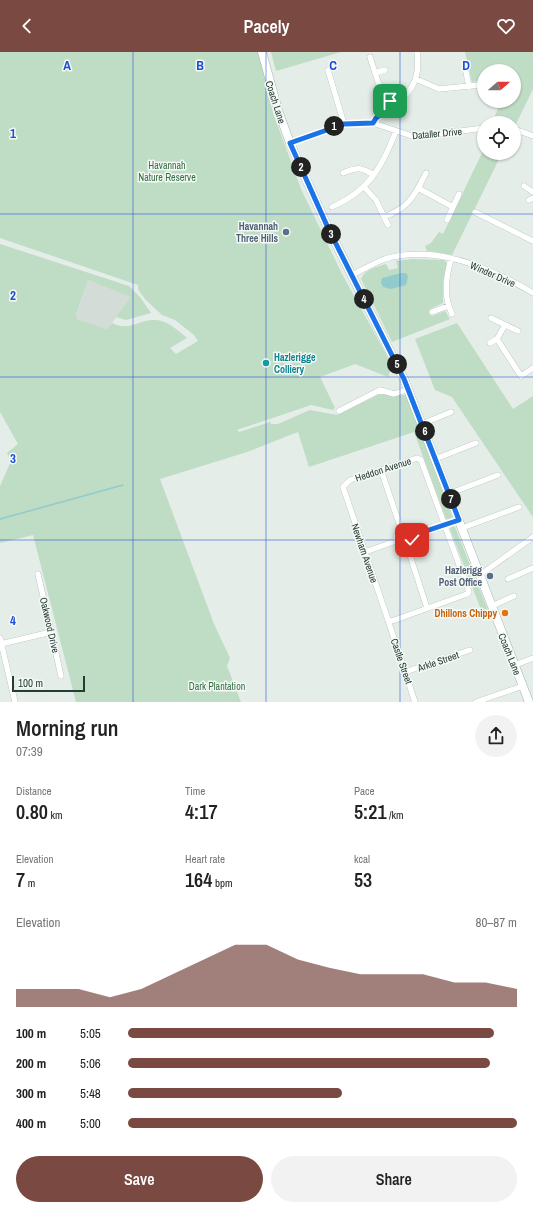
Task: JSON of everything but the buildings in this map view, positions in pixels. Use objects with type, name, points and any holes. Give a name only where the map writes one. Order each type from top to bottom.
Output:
[{"type":"street","name":"Coach Lane","points":[[262,52],[278,110],[290,143],[328,228],[397,362],[409,389],[529,702]]},
{"type":"street","points":[[373,123],[376,118],[406,96],[416,79],[418,64],[416,52]]},
{"type":"street","points":[[370,57],[378,82],[393,106]]},
{"type":"street","points":[[465,67],[469,87]]},
{"type":"street","points":[[328,70],[344,124]]},
{"type":"street","points":[[375,73],[385,70]]},
{"type":"street","points":[[416,79],[439,88],[477,86]]},
{"type":"street","name":"Dataller Drive","points":[[290,143],[344,124],[373,123],[415,137],[477,129]]},
{"type":"street","points":[[332,207],[351,198],[364,187],[374,175],[396,131]]},
{"type":"street","points":[[521,132],[533,136]]},
{"type":"street","points":[[343,173],[355,168],[363,169],[374,175]]},
{"type":"street","points":[[384,217],[406,206],[426,173]]},
{"type":"street","points":[[524,186],[533,192]]},
{"type":"street","points":[[364,187],[376,200],[388,225]]},
{"type":"street","points":[[418,188],[453,207]]},
{"type":"street","points":[[446,220],[459,194]]},
{"type":"street","points":[[475,212],[533,240]]},
{"type":"street","name":"Winder Drive","points":[[352,275],[384,259],[400,256],[416,255],[451,258],[470,263],[533,293]]},
{"type":"street","points":[[451,258],[446,290],[448,306],[452,314]]},
{"type":"street","points":[[432,312],[448,306]]},
{"type":"street","points":[[491,318],[518,331]]},
{"type":"street","points":[[490,343],[497,339],[505,325]]},
{"type":"street","points":[[497,339],[521,376],[533,368]]},
{"type":"street","points":[[339,411],[380,390],[394,394],[409,389]]},
{"type":"street","points":[[422,424],[451,412]]},
{"type":"street","points":[[435,459],[476,443]]},
{"type":"street","name":"Heddon Avenue","points":[[346,483],[417,458],[421,460],[446,525]]},
{"type":"street","points":[[381,470],[402,532]]},
{"type":"street","points":[[448,494],[498,474]]},
{"type":"street","name":"Newham Avenue","points":[[346,483],[343,487],[390,620]]},
{"type":"street","points":[[411,536],[446,525],[460,524],[519,507]]},
{"type":"street","points":[[390,620],[470,592],[446,525]]},
{"type":"street","points":[[396,541],[397,536],[402,532],[409,533],[411,536]]},
{"type":"street","points":[[407,546],[410,544],[411,536]]},
{"type":"street","points":[[480,575],[533,537]]},
{"type":"street","points":[[365,552],[396,541]]},
{"type":"street","points":[[396,541],[399,545],[407,546]]},
{"type":"street","points":[[407,546],[427,608]]},
{"type":"street","points":[[508,579],[533,568]]},
{"type":"street","name":"Oakwood Drive","points":[[38,574],[61,676]]},
{"type":"street","points":[[492,606],[514,596]]},
{"type":"street","name":"Castle Street","points":[[390,620],[415,702]]},
{"type":"street","points":[[15,702],[1,641],[51,632]]},
{"type":"street","name":"Arkle Street","points":[[405,672],[470,650]]},
{"type":"street","points":[[515,665],[533,658]]},
{"type":"street","points":[[476,702],[523,686]]},
{"type":"shaded area","points":[[88,280],[132,297],[107,329],[77,319],[76,316]]},
{"type":"green space","points":[[0,52],[259,52],[273,113],[301,189],[342,274],[392,365],[388,377],[355,364],[320,377],[335,408],[333,410],[311,405],[237,430],[239,432],[270,422],[271,424],[278,424],[310,410],[337,415],[382,393],[406,395],[452,517],[450,520],[446,519],[414,432],[309,467],[298,432],[247,452],[160,479],[214,624],[230,658],[227,666],[241,702],[76,702],[33,535],[0,543],[0,486],[11,461],[7,453],[18,444],[0,412],[0,244],[129,286],[140,297],[151,313],[126,320],[116,317],[131,297],[88,280],[76,315],[77,319],[107,329],[112,323],[129,326],[148,320],[163,321],[187,338],[170,348],[176,354],[198,341],[194,335],[175,320],[162,315],[145,299],[138,289],[138,285],[0,238]]},
{"type":"green space","points":[[271,52],[341,52],[276,71]]},
{"type":"green space","points":[[465,52],[533,52],[533,89],[520,116],[495,116],[498,108],[521,108],[521,64],[477,64],[477,81],[472,82]]},
{"type":"green space","points":[[479,160],[499,160],[452,255],[427,251],[425,246],[431,243],[439,232],[443,234]]},
{"type":"green space","points":[[412,259],[444,260],[447,263],[443,282],[443,303],[430,309],[432,316],[445,311],[450,319],[392,342],[361,279],[365,273],[375,267],[386,264],[389,270],[398,268],[396,261]]},
{"type":"green space","points":[[457,323],[513,409],[533,396],[533,517],[452,397],[435,390],[415,339]]},
{"type":"green space","points":[[452,526],[455,527],[489,613],[483,615],[450,529]]},
{"type":"water","points":[[406,273],[408,276],[406,285],[391,289],[383,287],[381,283],[382,278]]},
{"type":"waterway","points":[[0,519],[123,485]]},
{"type":"place","name":"Havannah Three Hills","points":[[286,232]]},
{"type":"place","name":"Hazlerigge Colliery","points":[[266,363]]},
{"type":"place","name":"Hazlerigg Post Office","points":[[490,576]]},
{"type":"place","name":"Dhillons Chippy","points":[[505,613]]},
{"type":"route","points":[[390,101],[393,106],[376,118],[373,123],[355,122],[344,124],[290,143],[328,228],[397,362],[459,520],[411,536],[412,540]]},
{"type":"park label","name":"Havannah Nature Reserve","points":[[167,170]]},
{"type":"park label","name":"Dark Plantation","points":[[217,686]]}]
